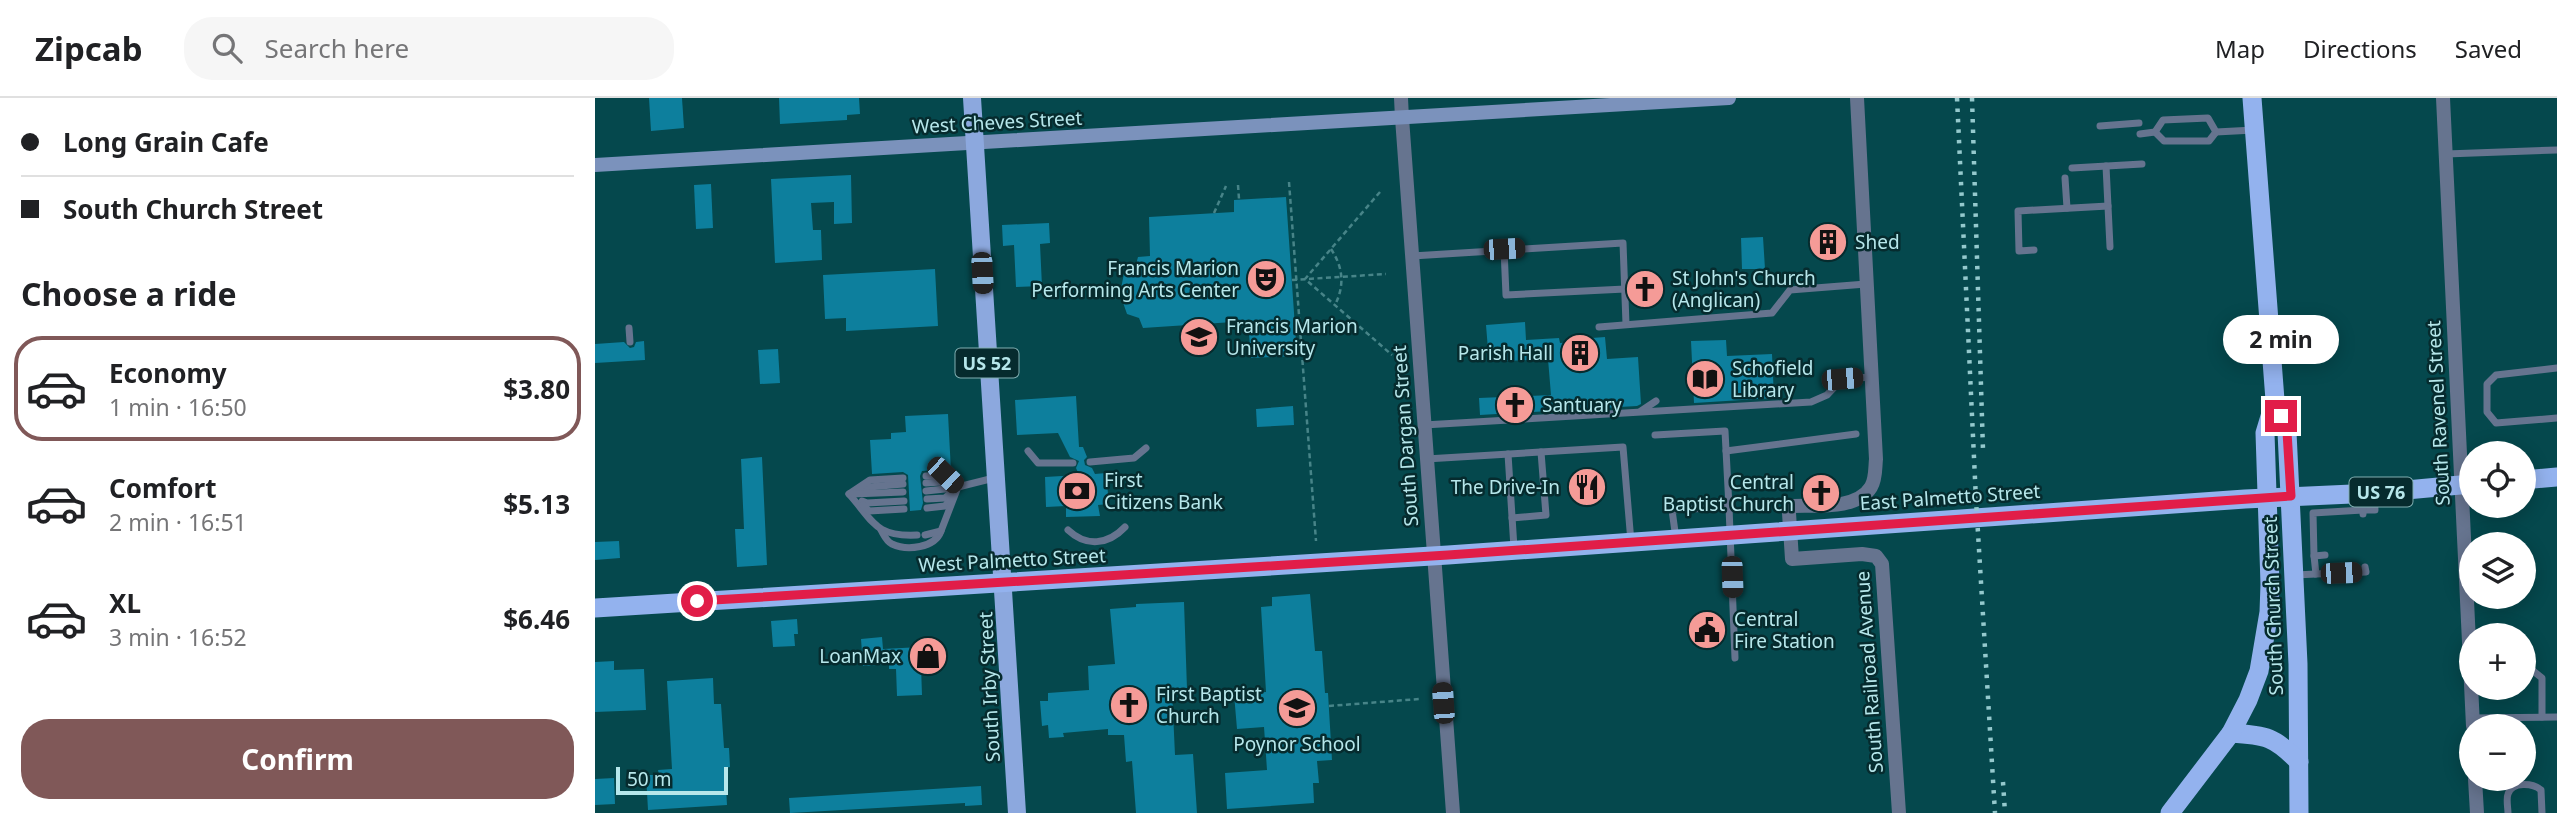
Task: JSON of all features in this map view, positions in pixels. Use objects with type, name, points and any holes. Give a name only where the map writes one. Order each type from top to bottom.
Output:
[{"type":"highway","name":"South Church Street","points":[[2252,98],[2275,400],[2287,432],[2295,575],[2299,813]]},
{"type":"highway","name":"South Church Street","points":[[2170,813],[2231,733],[2252,691],[2266,640],[2270,584],[2265,433],[2275,400]]},
{"type":"highway","points":[[2536,479],[2557,477]]},
{"type":"highway","name":"East Palmetto Street","points":[[1433,556],[2268,497],[2291,496],[2312,504],[2374,493],[2459,485]]},
{"type":"highway","name":"West Palmetto Street","points":[[595,608],[1433,556]]},
{"type":"highway","points":[[2231,733],[2269,738],[2283,745],[2299,762]]},
{"type":"main road","name":"South Irby Street","points":[[972,98],[1017,813]]},
{"type":"main road","name":"West Cheves Street","points":[[595,165],[1402,118],[1525,104],[1729,98]]},
{"type":"street","name":"South Dargan Street","points":[[1401,98],[1453,813]]},
{"type":"street","points":[[1790,531],[1789,508],[1851,501],[1861,497],[1872,486],[1876,459],[1857,98]]},
{"type":"street","name":"South Ravenel Street","points":[[2443,98],[2462,441]]},
{"type":"street","name":"South Ravenel Street","points":[[2466,518],[2472,714]]},
{"type":"street","name":"South Railroad Avenue","points":[[1790,531],[1792,559],[1862,554],[1880,559],[1899,813]]},
{"type":"street","points":[[2476,791],[2477,813]]},
{"type":"lane","points":[[2140,134],[2155,132],[2164,120],[2208,118],[2216,131]]},
{"type":"lane","points":[[2100,126],[2139,123]]},
{"type":"lane","points":[[2216,131],[2255,130]]},
{"type":"lane","points":[[2155,132],[2164,141],[2209,141],[2216,131]]},
{"type":"lane","points":[[2445,154],[2557,150]]},
{"type":"lane","points":[[2072,168],[2142,164]]},
{"type":"lane","points":[[2105,166],[2110,247]]},
{"type":"lane","points":[[2065,178],[2067,208]]},
{"type":"lane","points":[[2034,250],[2019,251],[2018,211],[2108,206]]},
{"type":"lane","points":[[1412,256],[1623,243],[1626,324]]},
{"type":"lane","points":[[1504,249],[1506,295],[1625,289]]},
{"type":"lane","points":[[1599,327],[1772,313],[1790,290],[1866,284]]},
{"type":"lane","points":[[629,328],[630,342]]},
{"type":"lane","points":[[2557,368],[2495,375],[2487,384],[2487,412],[2496,423],[2557,418]]},
{"type":"lane","points":[[1423,425],[1811,402],[1827,395],[1842,379],[1871,377]]},
{"type":"lane","points":[[1640,412],[1657,401]]},
{"type":"lane","points":[[1673,401],[1682,409]]},
{"type":"lane","points":[[1655,435],[1725,431],[1735,658]]},
{"type":"lane","points":[[1726,451],[1856,435]]},
{"type":"lane","points":[[1426,459],[1623,447],[1631,542]]},
{"type":"lane","points":[[1090,462],[1134,458],[1146,448]]},
{"type":"lane","points":[[1028,451],[1038,463],[1073,463]]},
{"type":"lane","points":[[1512,518],[1546,515],[1540,498],[1541,452]]},
{"type":"lane","points":[[1508,454],[1514,500],[1514,550]]},
{"type":"lane","points":[[926,492],[945,475],[958,487]]},
{"type":"lane","points":[[926,492],[996,477]]},
{"type":"lane","points":[[849,494],[870,480],[903,493]]},
{"type":"lane","points":[[926,492],[945,506],[958,487]]},
{"type":"lane","points":[[849,494],[891,544],[904,546],[932,544],[938,539],[958,487]]},
{"type":"lane","points":[[849,494],[869,511],[903,493]]},
{"type":"lane","points":[[849,494],[903,493]]},
{"type":"lane","points":[[2316,574],[2312,504],[2363,512],[2375,510],[2374,493]]},
{"type":"lane","points":[[1676,539],[1672,510],[1729,507]]},
{"type":"lane","points":[[1068,530],[1079,541],[1098,542],[1115,538],[1125,527]]},
{"type":"lane","points":[[881,530],[894,536],[941,531]]},
{"type":"lane","points":[[2293,539],[2313,538]]},
{"type":"lane","points":[[2315,556],[2325,555]]},
{"type":"lane","points":[[2295,575],[2366,572],[2365,567]]},
{"type":"lane","points":[[2536,673],[2542,678],[2542,717]]},
{"type":"lane","points":[[2536,717],[2557,717]]},
{"type":"lane","points":[[2508,813],[2508,794],[2512,789],[2520,785],[2535,785],[2541,790],[2542,813]]},
{"type":"path","points":[[1289,182],[1294,280],[1316,541]]},
{"type":"path","points":[[1238,185],[1239,199]]},
{"type":"path","points":[[1214,213],[1226,186]]},
{"type":"path","points":[[1305,279],[1380,192]]},
{"type":"path","points":[[1331,249],[1339,262],[1342,277],[1342,288],[1335,305]]},
{"type":"path","points":[[1294,280],[1386,274]]},
{"type":"path","points":[[1305,279],[1392,355]]},
{"type":"path","points":[[1329,706],[1419,699]]},
{"type":"building","points":[[649,98],[682,98],[684,128],[651,131]]},
{"type":"building","points":[[779,98],[859,98],[860,114],[847,115],[847,120],[780,124]]},
{"type":"building","points":[[851,175],[852,223],[834,224],[834,202],[811,203],[813,230],[821,230],[822,260],[775,263],[771,179]]},
{"type":"building","points":[[711,184],[713,228],[696,229],[694,185]]},
{"type":"building","points":[[1286,197],[1297,356],[1251,358],[1248,321],[1143,328],[1139,318],[1127,314],[1120,294],[1125,268],[1135,268],[1138,257],[1150,256],[1149,217],[1234,212],[1234,200]]},
{"type":"building","points":[[1049,223],[1050,243],[1040,244],[1042,286],[1016,287],[1014,245],[1003,246],[1002,225]]},
{"type":"building","name":"Shed","points":[[1839,232],[1840,250],[1816,252],[1815,234]]},
{"type":"building","points":[[1763,237],[1765,269],[1742,269],[1741,238]]},
{"type":"building","points":[[935,269],[938,326],[846,331],[846,318],[825,319],[823,275]]},
{"type":"building","points":[[1525,322],[1526,340],[1559,338],[1560,343],[1592,341],[1592,338],[1605,337],[1607,359],[1638,357],[1641,404],[1480,415],[1479,398],[1551,395],[1548,359],[1489,362],[1486,325]]},
{"type":"building","points":[[1726,340],[1727,356],[1772,354],[1774,398],[1694,403],[1691,341]]},
{"type":"building","points":[[644,341],[645,360],[595,363],[595,344],[624,342],[630,348],[634,347],[636,342]]},
{"type":"building","points":[[778,349],[780,383],[760,384],[758,350]]},
{"type":"building","points":[[1076,396],[1079,447],[1083,447],[1087,457],[1084,460],[1085,465],[1092,468],[1095,474],[1106,473],[1109,504],[1098,505],[1100,516],[1066,517],[1066,506],[1046,507],[1045,477],[1079,475],[1076,468],[1079,461],[1070,457],[1058,433],[1017,435],[1015,400]]},
{"type":"building","points":[[1293,406],[1294,425],[1257,427],[1256,409]]},
{"type":"building","points":[[948,414],[951,471],[922,471],[921,510],[910,511],[908,475],[903,472],[872,474],[870,440],[891,439],[891,433],[906,432],[905,416]]},
{"type":"building","points":[[762,457],[767,565],[737,567],[735,529],[744,529],[741,459]]},
{"type":"building","points":[[619,541],[620,558],[595,560],[595,542]]},
{"type":"building","points":[[1310,594],[1315,651],[1322,651],[1325,693],[1328,693],[1332,760],[1317,761],[1319,783],[1313,783],[1314,803],[1227,809],[1225,773],[1267,770],[1264,727],[1237,729],[1234,694],[1266,692],[1261,607],[1272,606],[1272,597]]},
{"type":"building","points":[[1184,602],[1187,689],[1172,690],[1175,755],[1193,754],[1197,813],[1136,813],[1132,761],[1126,762],[1124,735],[1108,735],[1108,729],[1063,733],[1064,737],[1049,738],[1048,725],[1042,726],[1040,701],[1048,701],[1048,693],[1089,690],[1088,666],[1115,664],[1110,609],[1136,607],[1136,604]]},
{"type":"building","points":[[797,619],[798,634],[794,634],[795,646],[773,647],[771,621]]},
{"type":"building","points":[[882,637],[883,649],[939,646],[940,665],[921,666],[922,695],[897,696],[896,669],[889,669],[889,664],[863,666],[861,639]]},
{"type":"building","points":[[614,661],[614,670],[644,669],[646,710],[595,712],[595,662]]},
{"type":"building","points":[[713,678],[714,704],[721,704],[724,748],[729,748],[730,767],[725,768],[727,805],[648,810],[646,775],[659,775],[658,770],[672,769],[667,681]]},
{"type":"building","points":[[614,778],[615,804],[595,805],[595,779]]},
{"type":"building","points":[[981,786],[982,805],[965,806],[965,803],[790,813],[789,798]]},
{"type":"railway","points":[[1957,98],[1976,500],[1995,813]]},
{"type":"railway","points":[[1972,98],[1983,450]]},
{"type":"railway","points":[[2003,782],[2005,813]]},
{"type":"place","name":"Shed","points":[[1828,242]]},
{"type":"place","name":"Francis Marion Performing Arts Center","points":[[1266,279]]},
{"type":"place","name":"St John's Church (Anglican)","points":[[1645,289]]},
{"type":"place","name":"Francis Marion University","points":[[1199,337]]},
{"type":"place","name":"Parish Hall","points":[[1580,353]]},
{"type":"place","name":"Schofield Library","points":[[1705,379]]},
{"type":"place","name":"Santuary","points":[[1515,405]]},
{"type":"place","name":"The Drive-In","points":[[1587,487]]},
{"type":"place","name":"First Citizens Bank","points":[[1077,491]]},
{"type":"place","name":"Central Baptist Church","points":[[1821,493]]},
{"type":"place","name":"Central Fire Station","points":[[1707,630]]},
{"type":"place","name":"LoanMax","points":[[928,656]]},
{"type":"place","name":"First Baptist Church","points":[[1129,705]]},
{"type":"place","name":"Poynor School","points":[[1297,708]]},
{"type":"route","points":[[697,601],[1448,555],[2291,496],[2287,432],[2281,416]]}]
